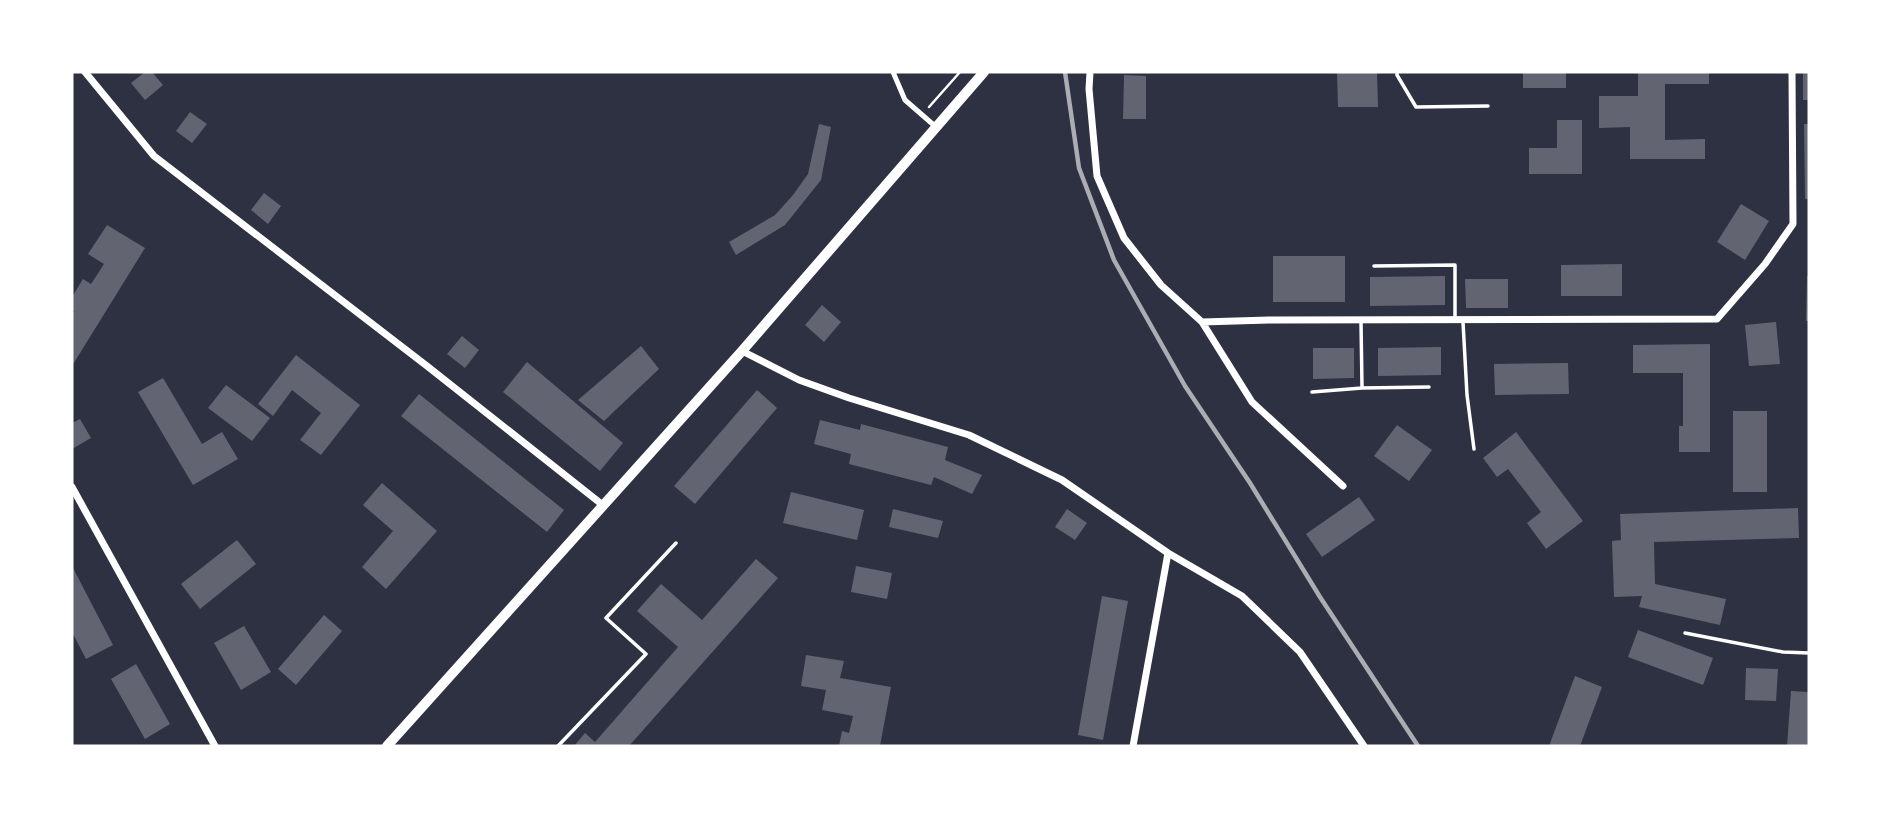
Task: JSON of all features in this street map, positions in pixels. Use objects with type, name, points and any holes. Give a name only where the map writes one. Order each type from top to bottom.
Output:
[{"type":"main road","points":[[387,746],[742,351],[985,72]]},
{"type":"street","points":[[85,72],[154,156],[604,506]]},
{"type":"street","points":[[893,72],[905,100],[936,127]]},
{"type":"street","points":[[1090,72],[1089,89],[1097,176],[1124,238],[1161,285],[1202,322],[1252,402],[1343,486]]},
{"type":"street","points":[[1202,322],[1717,320],[1765,264],[1793,224],[1792,72]]},
{"type":"street","points":[[742,351],[799,380],[969,435],[1062,480],[1168,553],[1242,596],[1300,652],[1364,746]]},
{"type":"street","points":[[72,487],[215,746]]},
{"type":"street","points":[[1133,746],[1168,553]]},
{"type":"lane","points":[[1397,72],[1416,107],[1488,106]]},
{"type":"lane","points":[[1374,266],[1455,265],[1474,449]]},
{"type":"lane","points":[[1361,320],[1362,388]]},
{"type":"lane","points":[[1312,392],[1429,387]]},
{"type":"lane","points":[[558,746],[646,654],[606,618],[676,543]]},
{"type":"lane","points":[[1685,633],[1783,652],[1809,653]]},
{"type":"path","points":[[922,115],[960,72]]},
{"type":"building","points":[[145,72],[152,72],[163,85],[145,100],[131,83]]},
{"type":"building","points":[[1337,72],[1377,72],[1378,107],[1338,107]]},
{"type":"building","points":[[1523,72],[1566,72],[1566,88],[1523,88]]},
{"type":"building","points":[[1638,72],[1709,72],[1709,84],[1665,84],[1665,140],[1705,139],[1705,159],[1630,159],[1630,127],[1599,128],[1599,96],[1638,96]]},
{"type":"building","points":[[1803,72],[1809,72],[1809,100],[1803,100]]},
{"type":"building","points":[[1124,75],[1146,76],[1146,119],[1123,119]]},
{"type":"building","points":[[190,112],[207,124],[192,143],[176,131]]},
{"type":"building","points":[[1557,120],[1582,120],[1582,174],[1529,174],[1529,148],[1557,148]]},
{"type":"building","points":[[819,124],[831,127],[821,180],[785,225],[736,255],[729,242],[775,215],[808,174]]},
{"type":"building","points":[[1804,124],[1809,124],[1809,199],[1805,199]]},
{"type":"building","points":[[264,193],[281,206],[268,224],[251,210]]},
{"type":"building","points":[[1741,204],[1769,221],[1745,260],[1717,242]]},
{"type":"building","points":[[107,225],[145,248],[72,366],[72,297],[83,279],[91,284],[104,264],[88,254]]},
{"type":"building","points":[[1273,256],[1345,256],[1345,302],[1273,302]]},
{"type":"building","points":[[1622,264],[1622,296],[1561,296],[1561,265]]},
{"type":"building","points":[[1445,276],[1445,305],[1370,306],[1370,277]]},
{"type":"building","points":[[1809,276],[1809,321],[1806,321]]},
{"type":"building","points":[[1465,279],[1508,279],[1508,308],[1466,308]]},
{"type":"building","points":[[822,305],[841,322],[824,342],[805,325]]},
{"type":"building","points":[[1776,322],[1780,364],[1749,366],[1745,325]]},
{"type":"building","points":[[462,336],[479,350],[465,368],[447,354]]},
{"type":"building","points":[[1710,344],[1710,452],[1679,452],[1679,426],[1683,426],[1683,373],[1633,373],[1633,345]]},
{"type":"building","points":[[641,346],[659,369],[604,421],[578,400]]},
{"type":"building","points":[[1441,347],[1441,375],[1378,376],[1378,348]]},
{"type":"building","points":[[1313,348],[1354,348],[1354,378],[1313,379]]},
{"type":"building","points":[[296,355],[360,405],[321,455],[300,440],[321,413],[292,390],[273,416],[258,404]]},
{"type":"building","points":[[527,362],[623,443],[600,471],[503,392]]},
{"type":"building","points":[[1568,363],[1569,394],[1495,395],[1494,364]]},
{"type":"building","points":[[163,378],[202,444],[222,432],[238,459],[193,485],[138,392]]},
{"type":"building","points":[[226,385],[270,418],[252,441],[208,408]]},
{"type":"building","points":[[757,390],[777,408],[695,504],[674,486]]},
{"type":"building","points":[[419,394],[564,510],[547,532],[401,416]]},
{"type":"building","points":[[1733,411],[1767,411],[1767,492],[1733,492]]},
{"type":"building","points":[[80,419],[91,438],[72,449],[72,423]]},
{"type":"building","points":[[820,420],[860,430],[861,424],[948,447],[945,460],[982,475],[972,494],[934,477],[931,485],[849,464],[851,454],[814,444]]},
{"type":"building","points":[[1397,425],[1432,450],[1409,481],[1374,456]]},
{"type":"building","points":[[1516,432],[1583,521],[1546,549],[1527,523],[1541,512],[1508,469],[1497,477],[1483,458]]},
{"type":"building","points":[[382,483],[437,531],[386,589],[362,567],[393,531],[363,505]]},
{"type":"building","points":[[791,492],[864,510],[857,540],[783,523]]},
{"type":"building","points":[[1359,497],[1375,520],[1322,557],[1306,534]]},
{"type":"building","points":[[1798,508],[1799,538],[1654,542],[1655,584],[1726,599],[1720,625],[1639,607],[1642,596],[1614,597],[1612,541],[1621,540],[1620,514]]},
{"type":"building","points":[[893,509],[943,521],[938,538],[889,527]]},
{"type":"building","points":[[1067,509],[1087,523],[1075,540],[1055,527]]},
{"type":"building","points":[[237,540],[256,564],[200,609],[181,584]]},
{"type":"building","points":[[756,559],[778,578],[629,746],[574,746],[585,733],[595,742],[678,647],[637,611],[661,584],[702,620]]},
{"type":"building","points":[[72,566],[113,645],[86,659],[72,632]]},
{"type":"building","points":[[856,566],[892,573],[887,599],[851,592]]},
{"type":"building","points":[[1102,596],[1128,601],[1103,740],[1078,735]]},
{"type":"building","points":[[324,615],[342,631],[296,685],[278,669]]},
{"type":"building","points":[[244,626],[271,672],[241,690],[214,643]]},
{"type":"building","points":[[1638,630],[1713,658],[1703,685],[1628,657]]},
{"type":"building","points":[[806,655],[844,661],[840,678],[891,687],[880,746],[839,746],[842,731],[849,733],[853,716],[822,710],[826,690],[801,686]]},
{"type":"building","points":[[136,664],[170,724],[145,739],[111,679]]},
{"type":"building","points":[[1746,668],[1778,669],[1776,701],[1745,700]]},
{"type":"building","points":[[1575,676],[1602,687],[1580,746],[1549,746]]},
{"type":"building","points":[[1791,691],[1809,692],[1809,746],[1787,746]]},
{"type":"railway","points":[[1065,72],[1079,168],[1114,260],[1185,386],[1418,746]]}]
